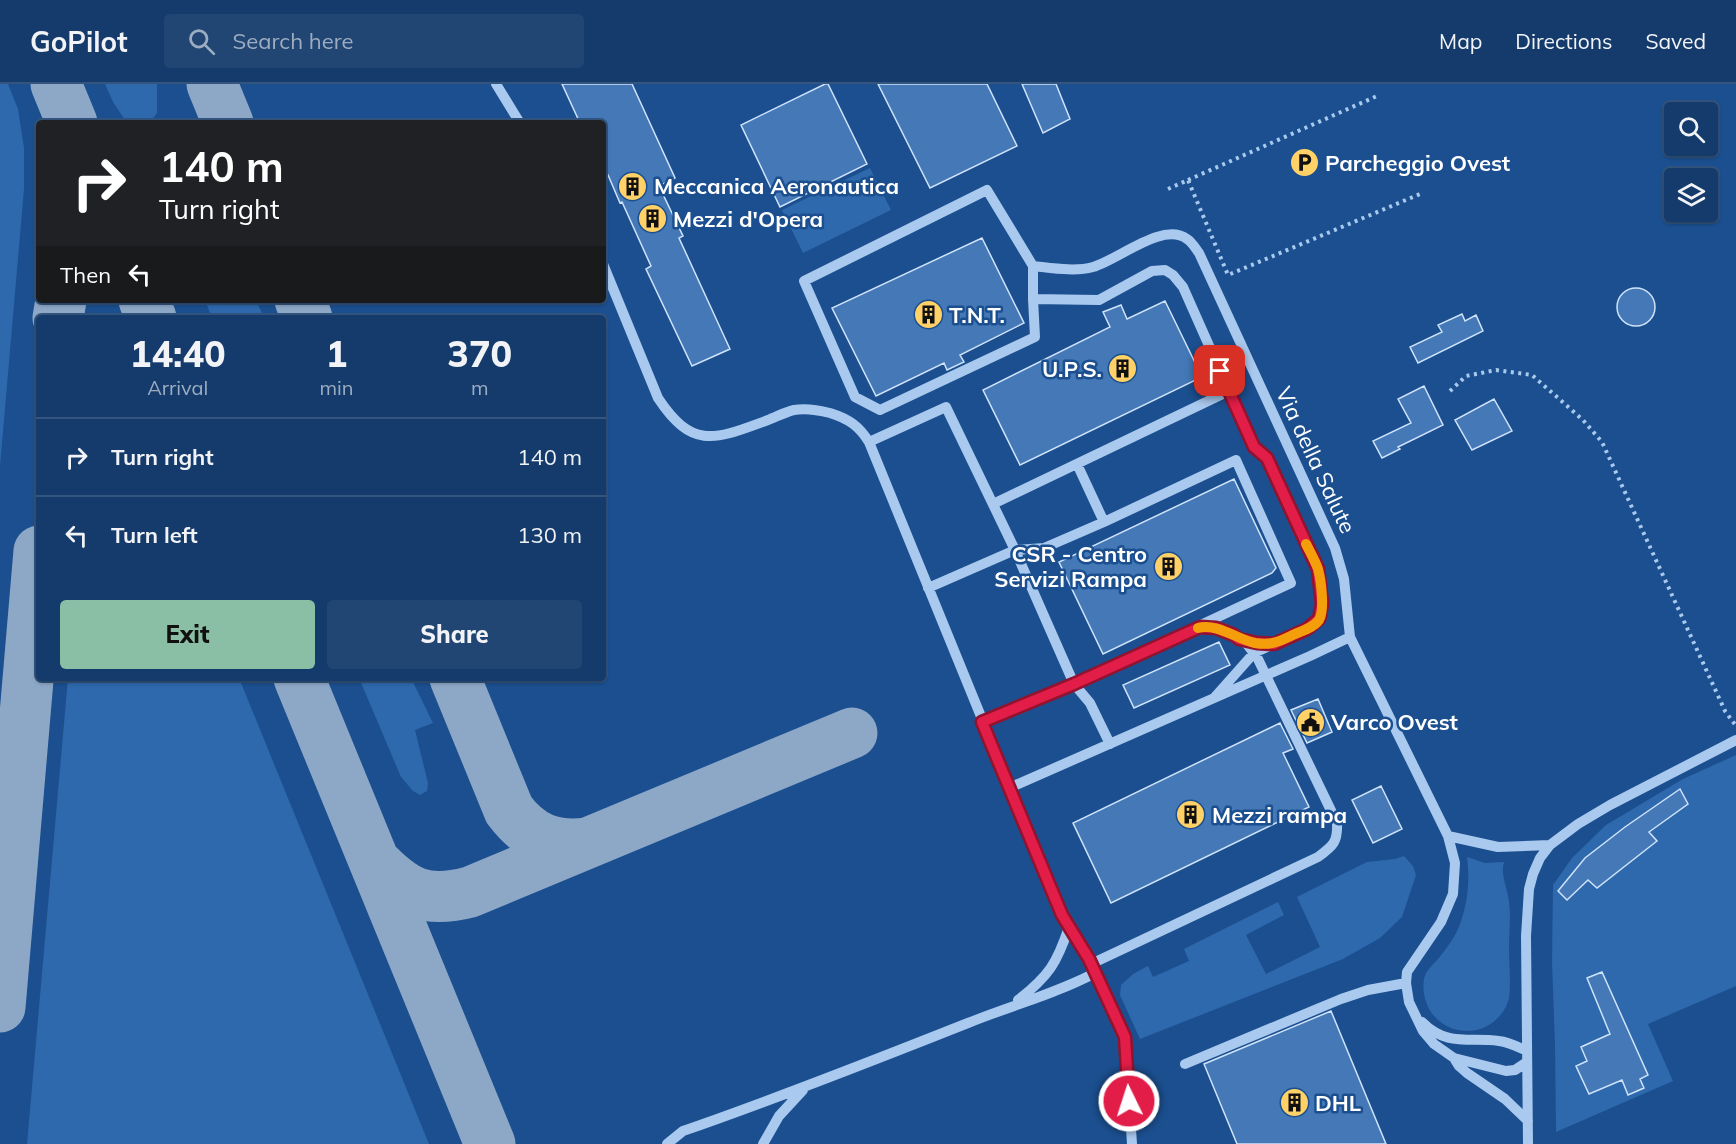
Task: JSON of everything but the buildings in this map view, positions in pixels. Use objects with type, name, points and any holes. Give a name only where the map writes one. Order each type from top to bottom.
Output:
[{"type":"street","points":[[496,84],[518,120]]},
{"type":"street","points":[[987,190],[1033,266],[1035,337],[880,410],[855,398],[804,281],[987,190]]},
{"type":"street","name":"Via della Salute","points":[[1033,266],[1077,269],[1094,267],[1156,237],[1168,234],[1188,239],[1199,253],[1335,548],[1344,579],[1350,637],[1448,836],[1455,862],[1452,894],[1442,922],[1407,972],[1406,983]]},
{"type":"street","points":[[1033,299],[1099,300],[1152,272],[1165,270],[1173,275],[1183,287],[1254,447],[1267,458],[1318,569],[1322,604],[1319,619],[1307,629],[1254,653],[1214,698]]},
{"type":"street","points":[[606,271],[658,398],[668,414],[685,428],[708,437],[719,437],[793,410],[812,409],[844,418],[861,429],[869,442],[1062,915],[1093,969],[1125,1037],[1132,1144]]},
{"type":"street","points":[[993,504],[1229,391]]},
{"type":"street","points":[[869,442],[946,407],[1015,550],[1074,684],[1090,703],[1110,744]]},
{"type":"street","points":[[928,588],[1015,550],[1044,548],[1236,460],[1291,583],[1074,684],[982,722]]},
{"type":"street","points":[[1077,464],[1104,522]]},
{"type":"street","points":[[667,1144],[683,1131],[806,1087],[999,1010],[1070,986],[1093,969],[1318,857],[1331,848],[1338,837],[1337,823],[1254,653],[1247,644],[1234,635],[1216,628],[1200,627]]},
{"type":"street","points":[[1009,788],[1350,637]]},
{"type":"street","points":[[1239,639],[1274,644]]},
{"type":"street","points":[[1528,1144],[1526,936],[1529,889],[1540,858],[1550,845],[1578,824],[1736,740]]},
{"type":"street","points":[[1448,836],[1498,848],[1550,845]]},
{"type":"street","points":[[999,1010],[1017,1001],[1042,980],[1053,966],[1069,927]]},
{"type":"street","points":[[1185,1064],[1341,999],[1368,990],[1406,983],[1409,1002],[1423,1030],[1434,1044],[1454,1058],[1506,1071],[1515,1070],[1527,1056]]},
{"type":"street","points":[[1414,1013],[1439,1036],[1460,1041],[1502,1041],[1527,1056]]},
{"type":"street","points":[[1454,1058],[1459,1066],[1505,1099],[1528,1121]]},
{"type":"street","points":[[763,1144],[779,1116],[806,1087]]},
{"type":"path","points":[[1168,189],[1377,96]]},
{"type":"path","points":[[1188,180],[1228,275],[1420,194]]},
{"type":"path","points":[[1450,391],[1466,376],[1496,370],[1532,375],[1583,420],[1602,442],[1725,711],[1736,726]]},
{"type":"shaded area","points":[[0,84],[8,84],[18,109],[24,148],[24,189],[0,466]]},
{"type":"shaded area","points":[[105,84],[157,84],[157,113],[152,120],[125,120]]},
{"type":"shaded area","points":[[870,168],[891,210],[803,253],[782,210]]},
{"type":"shaded area","points":[[206,303],[257,303],[263,315],[211,315]]},
{"type":"shaded area","points":[[68,681],[240,681],[429,1144],[27,1144]]},
{"type":"shaded area","points":[[360,681],[412,681],[433,723],[415,730],[428,783],[427,791],[420,795],[413,791],[401,777]]},
{"type":"shaded area","points":[[1736,755],[1736,986],[1648,1024],[1673,1081],[1556,1132],[1552,962],[1553,885],[1572,858],[1606,825],[1683,779]]},
{"type":"shaded area","points":[[1404,856],[1413,866],[1416,875],[1402,917],[1380,938],[1343,959],[1140,1039],[1120,995],[1121,985],[1133,974],[1148,966],[1153,977],[1189,961],[1184,949],[1278,902],[1284,915],[1246,935],[1266,974],[1320,947],[1297,897],[1367,862]]},
{"type":"shaded area","points":[[1467,857],[1485,863],[1504,862],[1503,872],[1510,913],[1510,987],[1507,1005],[1495,1021],[1483,1028],[1470,1031],[1450,1028],[1438,1020],[1428,1007],[1424,996],[1426,973],[1450,942],[1463,916],[1468,891]]},
{"type":"taxiway","points":[[56,84],[71,120]]},
{"type":"taxiway","points":[[212,84],[227,120]]},
{"type":"taxiway","points":[[58,315],[60,303]]},
{"type":"taxiway","points":[[145,303],[150,315]]},
{"type":"taxiway","points":[[301,303],[306,315]]},
{"type":"taxiway","points":[[0,1007],[36,586]]},
{"type":"taxiway","points":[[300,681],[490,1144]]},
{"type":"taxiway","points":[[456,681],[509,810],[517,820],[534,834],[553,842],[587,843]]},
{"type":"taxiway","points":[[374,861],[396,881],[417,893],[440,897],[470,892],[852,733]]},
{"type":"slow traffic","points":[[1198,628],[1216,628],[1239,639],[1274,644],[1307,629],[1319,619],[1322,604],[1318,569],[1306,544]]},
{"type":"place","name":"Parcheggio Ovest","points":[[1304,163]]},
{"type":"place","name":"Meccanica Aeronautica","points":[[633,186]]},
{"type":"place","name":"Mezzi d'Opera","points":[[652,219]]},
{"type":"place","name":"T.N.T.","points":[[928,315]]},
{"type":"place","name":"U.P.S.","points":[[1123,369]]},
{"type":"place","name":"CSR - Centro Servizi Rampa","points":[[1168,567]]},
{"type":"place","name":"Varco Ovest","points":[[1310,722]]},
{"type":"place","name":"Mezzi rampa","points":[[1191,815]]},
{"type":"place","name":"DHL","points":[[1294,1103]]},
{"type":"route","points":[[1129,1101],[1125,1037],[1089,959],[1062,915],[982,722],[1074,684],[1200,627],[1216,628],[1239,639],[1274,644],[1307,629],[1319,619],[1322,604],[1318,569],[1267,458],[1254,447],[1220,371]]}]
